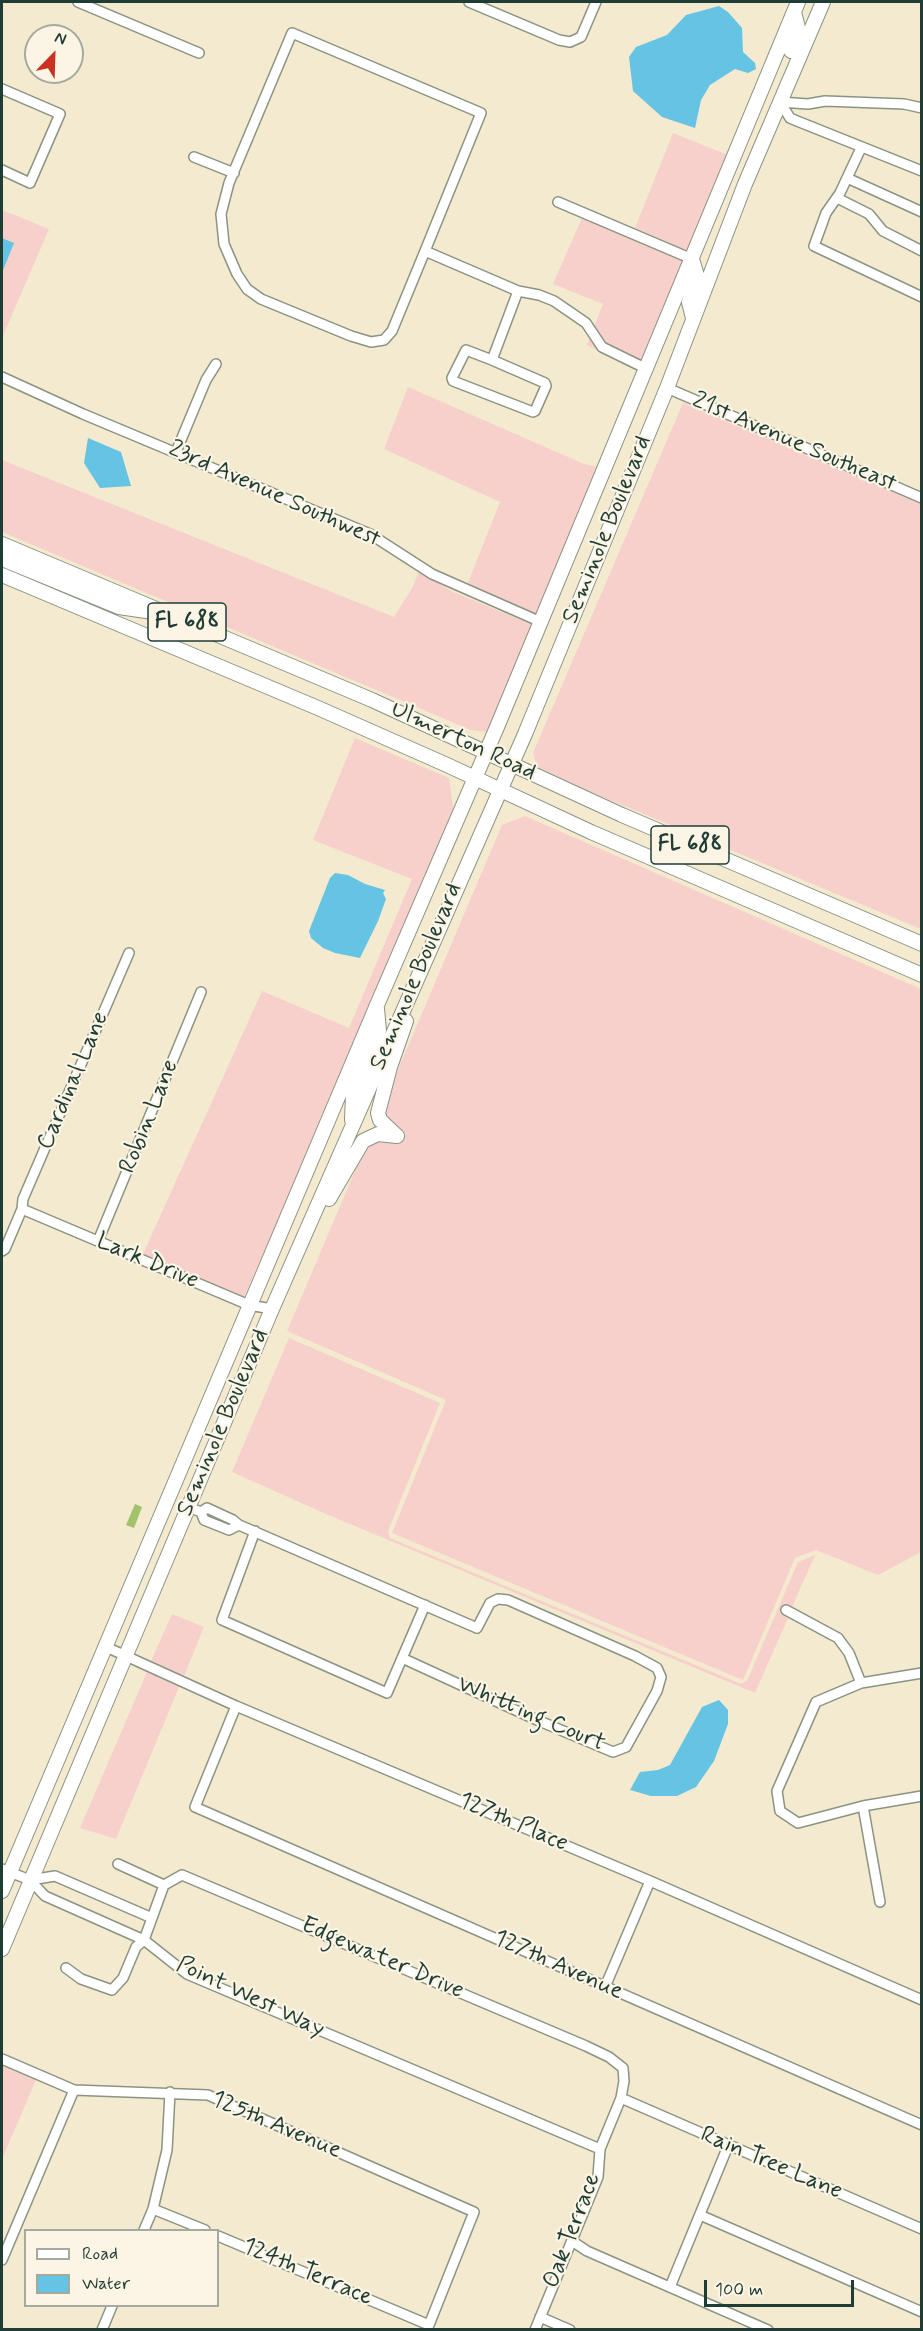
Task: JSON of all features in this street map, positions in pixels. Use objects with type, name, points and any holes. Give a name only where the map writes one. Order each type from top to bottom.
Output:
[{"type":"main road","name":"Seminole Boulevard","points":[[2,1948],[126,1656],[195,1510],[272,1309],[512,764],[667,388],[745,184],[823,2]]},
{"type":"main road","name":"Seminole Boulevard","points":[[2,1891],[6,1870],[486,752],[796,7]]},
{"type":"main road","points":[[780,102],[781,78],[797,36],[796,7]]},
{"type":"main road","points":[[745,184],[744,169],[758,131],[751,114]]},
{"type":"main road","points":[[692,260],[697,276],[689,302],[693,318]]},
{"type":"main road","points":[[647,369],[667,388]]},
{"type":"main road","name":"Ulmerton Road","points":[[2,544],[170,614],[486,752],[622,815],[921,944]]},
{"type":"main road","points":[[2,559],[119,607],[170,614]]},
{"type":"main road","name":"Ulmerton Road","points":[[2,575],[288,694],[475,777],[602,837],[921,975]]},
{"type":"main road","points":[[298,1252],[363,1141],[378,1134],[397,1136],[380,1120],[379,1104],[422,967]]},
{"type":"main road","points":[[352,1128],[353,1096],[379,1031],[377,1005]]},
{"type":"street","points":[[78,2],[199,53]]},
{"type":"street","points":[[469,2],[559,40],[570,42],[581,37],[596,2]]},
{"type":"street","points":[[292,33],[481,113],[425,251],[392,331],[384,340],[371,342],[351,336],[261,298],[247,289],[237,274],[224,244],[221,214],[234,172],[292,33]]},
{"type":"street","points":[[2,88],[60,114],[30,183],[2,170]]},
{"type":"street","points":[[780,102],[808,104],[836,101],[904,104],[921,108]]},
{"type":"street","points":[[780,102],[790,118],[921,171]]},
{"type":"street","points":[[861,148],[837,198],[826,213],[814,246],[921,297]]},
{"type":"street","points":[[194,157],[234,172]]},
{"type":"street","points":[[847,178],[921,212]]},
{"type":"street","points":[[837,198],[869,213],[883,231],[921,251]]},
{"type":"street","points":[[558,202],[692,260]]},
{"type":"street","points":[[425,251],[518,291],[554,301],[586,323],[602,347],[647,369]]},
{"type":"street","points":[[492,360],[518,291]]},
{"type":"street","points":[[465,350],[492,360],[545,383],[546,386],[536,411],[533,412],[453,381],[452,378],[465,350]]},
{"type":"street","points":[[176,452],[206,380],[216,364]]},
{"type":"street","name":"23rd Avenue Southwest","points":[[2,377],[83,414],[370,534],[440,578],[541,622]]},
{"type":"street","name":"21st Avenue Southeast","points":[[667,388],[921,498]]},
{"type":"street","name":"Cardinal Lane","points":[[2,1251],[5,1249],[22,1209],[23,1199],[129,953]]},
{"type":"street","name":"Robin Lane","points":[[98,1241],[201,992]]},
{"type":"street","name":"Lark Drive","points":[[22,1209],[249,1305],[272,1309]]},
{"type":"street","name":"Whitting Court","points":[[195,1510],[207,1508],[228,1517],[238,1525],[477,1628],[490,1603],[498,1599],[508,1600],[657,1668],[661,1677],[657,1691],[626,1747],[613,1752],[402,1658]]},
{"type":"street","points":[[195,1510],[204,1520],[229,1530],[238,1525]]},
{"type":"street","points":[[224,1528],[228,1517]]},
{"type":"street","points":[[255,1531],[222,1620],[387,1693],[425,1605]]},
{"type":"street","points":[[786,1610],[838,1638],[849,1653],[861,1683]]},
{"type":"street","name":"127th Place","points":[[104,1646],[236,1706],[650,1881],[921,2000]]},
{"type":"street","points":[[921,1673],[861,1683],[816,1702],[777,1791],[780,1811],[798,1823],[863,1806],[921,1796]]},
{"type":"street","name":"127th Avenue","points":[[236,1706],[195,1807],[921,2125]]},
{"type":"street","points":[[863,1806],[880,1902]]},
{"type":"street","points":[[66,1968],[81,1979],[112,1990],[123,1978],[136,1947],[144,1940],[164,1885],[118,1864]]},
{"type":"street","points":[[6,1870],[30,1880],[55,1876],[152,1918]]},
{"type":"street","name":"Edgewater Drive","points":[[164,1885],[182,1875],[586,2046],[609,2057],[623,2068],[621,2098]]},
{"type":"street","name":"Point West Way","points":[[30,1880],[45,1896],[144,1940],[187,1974],[600,2149]]},
{"type":"street","points":[[605,1987],[650,1881]]},
{"type":"street","name":"125th Avenue","points":[[2,2059],[74,2090],[208,2095],[474,2212],[429,2325]]},
{"type":"street","points":[[2,2260],[74,2090]]},
{"type":"street","points":[[144,2229],[153,2209],[167,2150],[170,2092]]},
{"type":"street","name":"Rain Tree Lane","points":[[621,2098],[921,2229]]},
{"type":"street","name":"Oak Terrace","points":[[535,2330],[598,2177],[600,2149],[621,2098]]},
{"type":"street","points":[[670,2287],[728,2146]]},
{"type":"street","points":[[153,2209],[203,2229]]},
{"type":"street","points":[[700,2215],[921,2312]]},
{"type":"street","name":"124th Terrace","points":[[219,2236],[429,2325]]},
{"type":"street","points":[[572,2241],[587,2251],[768,2330]]},
{"type":"street","points":[[102,2330],[112,2307]]},
{"type":"street","points":[[540,2317],[570,2330]]},
{"type":"shaded area","points":[[673,133],[728,155],[688,251],[635,228]]},
{"type":"shaded area","points":[[2,210],[49,229],[2,338],[2,273],[14,243],[2,238]]},
{"type":"shaded area","points":[[582,218],[684,262],[638,371],[587,345],[603,304],[553,284]]},
{"type":"shaded area","points":[[408,387],[584,464],[599,467],[537,614],[467,585],[500,502],[384,449]]},
{"type":"shaded area","points":[[683,403],[921,504],[921,929],[538,770],[533,753]]},
{"type":"shaded area","points":[[2,460],[394,617],[419,572],[453,592],[533,625],[488,732],[471,730],[2,532]]},
{"type":"shaded area","points":[[355,738],[449,778],[454,813],[374,1000],[371,1000],[372,1004],[316,1136],[244,1297],[143,1254],[262,991],[349,1028],[412,879],[313,840]]},
{"type":"shaded area","points":[[525,816],[921,989],[921,1552],[878,1575],[816,1550],[795,1558],[743,1680],[392,1533],[446,1400],[287,1331],[502,825]]},
{"type":"shaded area","points":[[289,1338],[440,1403],[388,1531],[390,1538],[741,1684],[747,1681],[798,1562],[815,1555],[792,1607],[784,1603],[779,1613],[788,1618],[755,1693],[326,1514],[232,1472]]},
{"type":"shaded area","points":[[172,1614],[204,1627],[184,1676],[151,1661]]},
{"type":"shaded area","points":[[147,1672],[179,1687],[116,1839],[80,1828]]},
{"type":"shaded area","points":[[2,2066],[36,2080],[2,2159]]},
{"type":"green space","points":[[135,1504],[142,1507],[134,1528],[126,1525]]},
{"type":"water","points":[[719,6],[728,12],[742,28],[743,52],[755,63],[756,69],[748,73],[735,69],[710,85],[701,100],[695,128],[662,117],[633,91],[629,57],[636,47],[667,35],[686,15]]},
{"type":"water","points":[[2,238],[14,243],[2,273]]},
{"type":"water","points":[[88,438],[121,452],[131,486],[100,488],[84,463]]},
{"type":"water","points":[[335,873],[348,875],[365,884],[385,890],[383,893],[386,899],[378,921],[360,958],[335,953],[323,948],[311,938],[309,931],[330,878]]},
{"type":"water","points":[[719,1700],[728,1710],[728,1724],[714,1761],[696,1787],[677,1796],[651,1796],[630,1790],[640,1772],[658,1770],[670,1765],[702,1707]]}]
